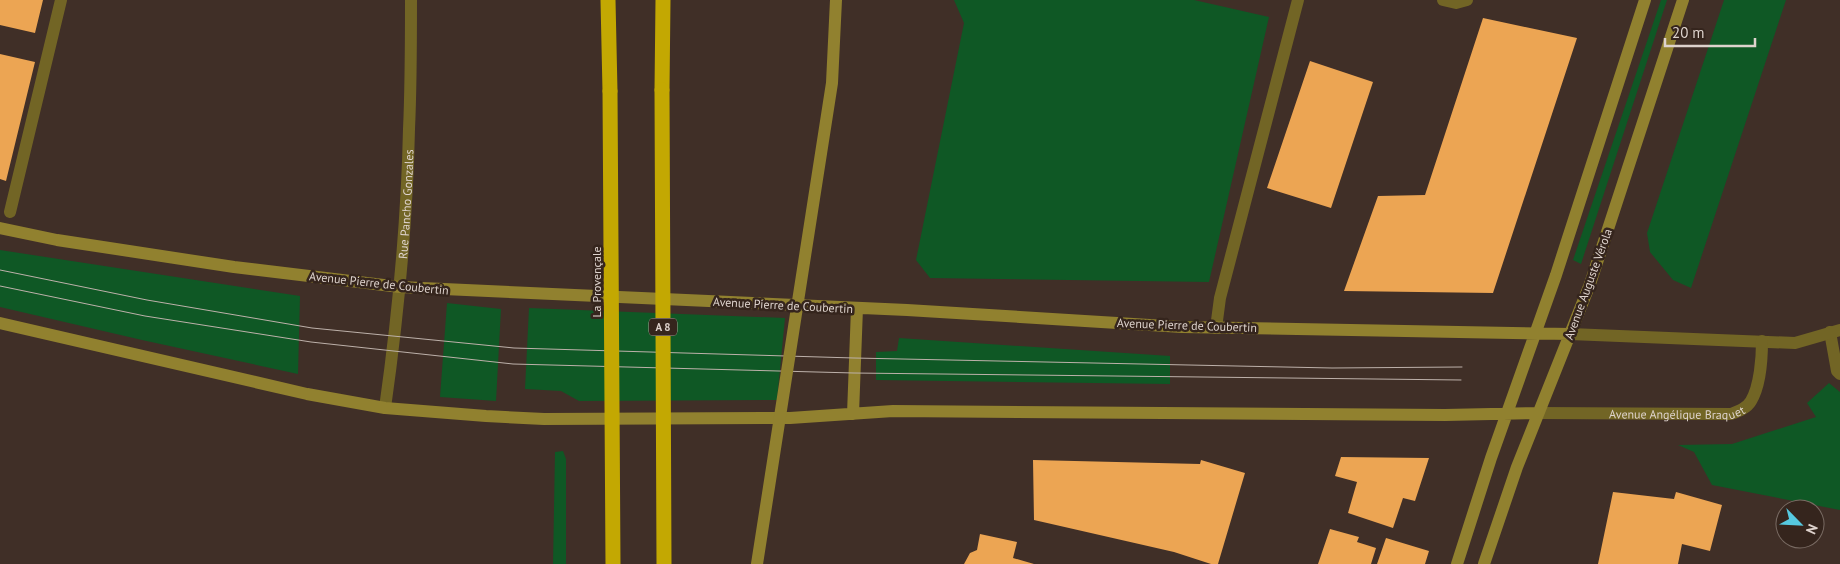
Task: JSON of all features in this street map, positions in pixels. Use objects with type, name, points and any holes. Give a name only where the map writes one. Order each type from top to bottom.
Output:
[{"type":"highway","name":"La Provençale","points":[[608,0],[613,564]]},
{"type":"highway","name":"A 8","points":[[663,0],[664,564]]},
{"type":"main road","points":[[758,564],[832,83],[836,0]]},
{"type":"main road","points":[[1457,564],[1645,0]]},
{"type":"main road","name":"Avenue Auguste Vérola","points":[[1484,564],[1517,467],[1590,284],[1683,0]]},
{"type":"main road","name":"Avenue Pierre de Coubertin","points":[[0,228],[57,240],[234,267],[400,287],[856,308],[1182,327],[1570,334]]},
{"type":"main road","points":[[853,414],[856,308]]},
{"type":"main road","points":[[0,323],[307,394],[385,408],[544,419],[790,418],[903,411],[1538,413]]},
{"type":"street","points":[[10,212],[61,0]]},
{"type":"street","name":"Rue Pancho Gonzales","points":[[385,408],[400,287],[410,130],[411,0]]},
{"type":"street","points":[[1216,328],[1220,298],[1298,0]]},
{"type":"street","points":[[1442,0],[1456,3],[1467,0]]},
{"type":"street","points":[[1570,334],[1794,343],[1835,331],[1837,371],[1840,374]]},
{"type":"street","name":"Avenue Angélique Braquet","points":[[1538,413],[1731,414],[1751,402],[1759,372],[1762,342]]},
{"type":"green space","points":[[954,0],[1194,0],[1269,17],[1209,282],[930,278],[916,260],[964,23]]},
{"type":"green space","points":[[1661,0],[1667,0],[1581,264],[1573,260]]},
{"type":"green space","points":[[1724,0],[1786,0],[1691,288],[1673,280],[1650,252],[1647,233]]},
{"type":"green space","points":[[0,250],[300,296],[298,374],[0,307]]},
{"type":"green space","points":[[447,303],[501,309],[496,401],[440,397]]},
{"type":"green space","points":[[529,308],[785,318],[777,400],[579,401],[561,391],[525,389]]},
{"type":"green space","points":[[899,338],[1170,356],[1170,384],[876,380],[876,352],[897,351]]},
{"type":"green space","points":[[1829,383],[1840,392],[1840,510],[1825,507],[1825,499],[1784,499],[1712,485],[1694,452],[1678,445],[1732,444],[1816,417],[1807,403]]},
{"type":"green space","points":[[563,451],[566,459],[566,564],[553,564],[555,452]]},
{"type":"building","points":[[0,0],[43,0],[35,33],[0,25]]},
{"type":"building","points":[[1483,18],[1577,38],[1493,293],[1344,291],[1378,196],[1425,195]]},
{"type":"building","points":[[0,54],[35,62],[6,181],[0,179]]},
{"type":"building","points":[[1310,61],[1373,82],[1331,208],[1267,188]]},
{"type":"building","points":[[1341,457],[1429,458],[1415,501],[1403,498],[1393,528],[1348,513],[1357,482],[1335,476]]},
{"type":"building","points":[[1033,460],[1200,464],[1201,460],[1245,473],[1218,564],[1211,564],[1174,552],[1034,520]]},
{"type":"building","points":[[1613,492],[1674,499],[1676,492],[1722,505],[1710,551],[1682,544],[1678,564],[1598,564]]},
{"type":"building","points":[[1330,529],[1359,537],[1357,542],[1376,548],[1371,564],[1318,564]]},
{"type":"building","points":[[980,534],[1017,542],[1013,558],[1034,564],[964,564],[970,553],[977,550]]},
{"type":"building","points":[[1386,538],[1429,551],[1425,564],[1377,564]]},
{"type":"tram line","points":[[0,270],[147,300],[312,328],[514,348],[854,358],[1332,368],[1462,367]]},
{"type":"tram line","points":[[0,286],[145,316],[311,342],[513,364],[854,373],[1461,380]]}]
